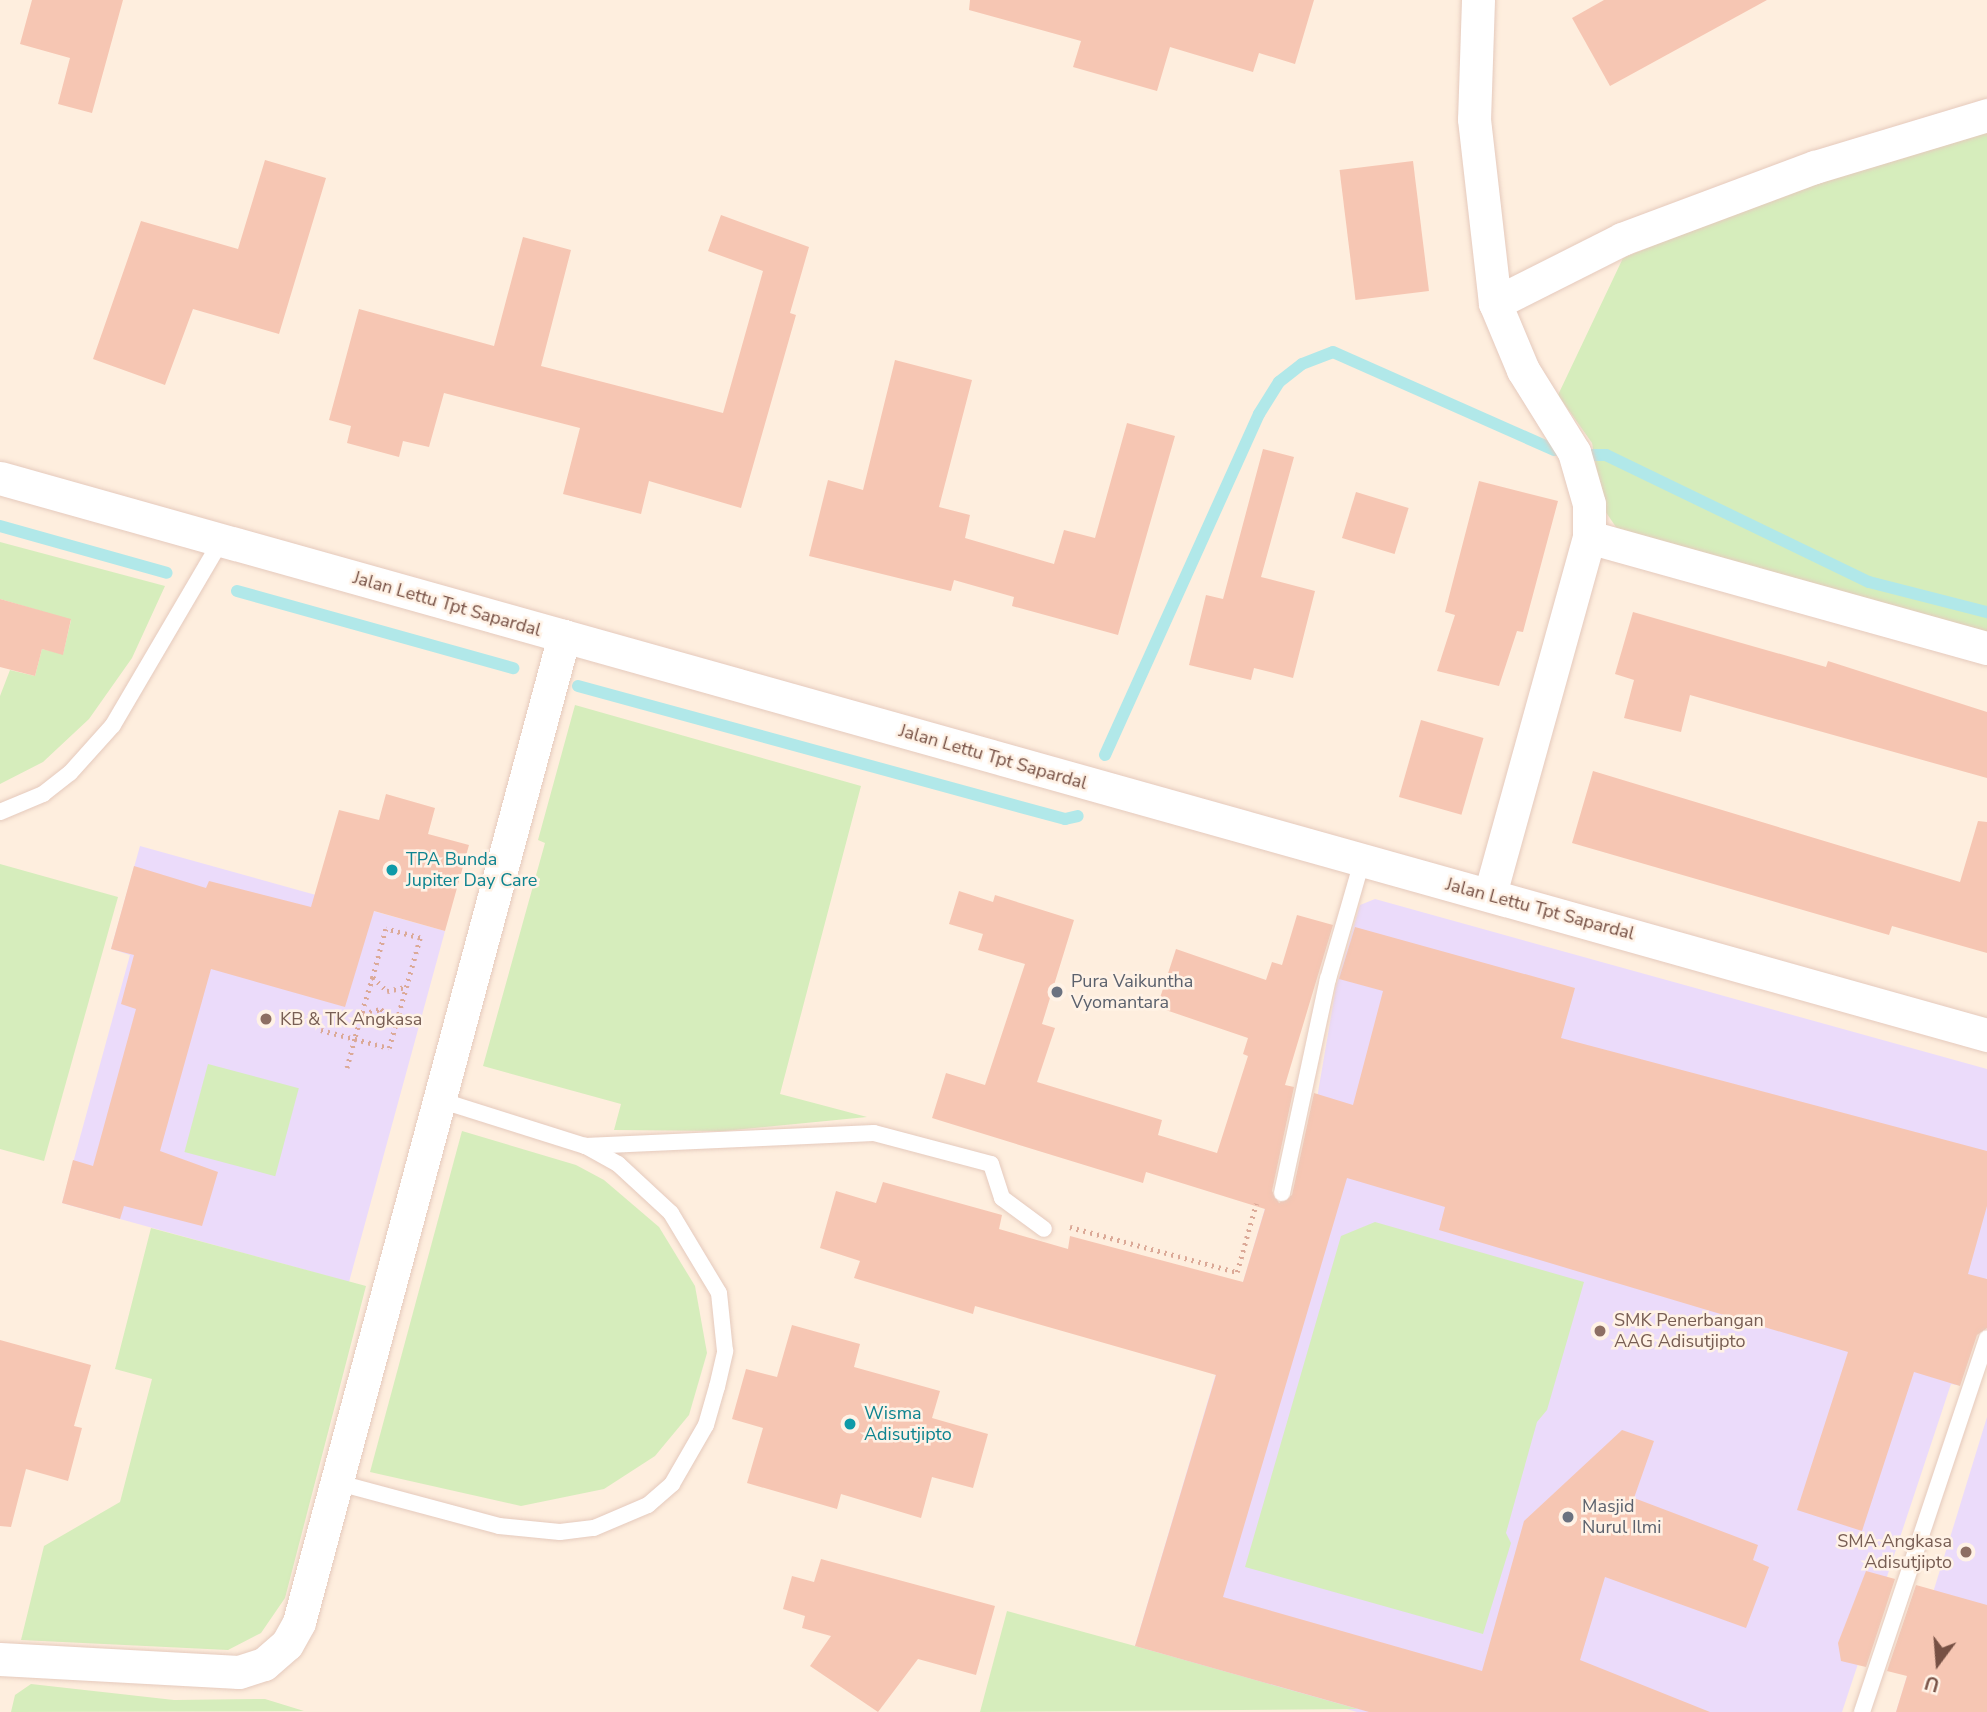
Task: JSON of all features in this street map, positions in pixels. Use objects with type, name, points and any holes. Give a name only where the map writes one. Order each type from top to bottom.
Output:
[{"type":"street","points":[[1478,0],[1474,119],[1495,303],[1523,370],[1574,452],[1589,504],[1589,537],[1490,895]]},
{"type":"street","points":[[1495,303],[1622,239],[1815,167],[1987,114]]},
{"type":"street","name":"Jalan Lettu Tpt Sapardal","points":[[0,478],[1987,1035]]},
{"type":"street","points":[[1589,537],[1987,648]]},
{"type":"street","points":[[0,1659],[209,1674],[264,1664],[287,1644],[299,1622],[339,1483],[564,636]]},
{"type":"lane","points":[[0,812],[43,793],[70,773],[113,725],[221,541]]},
{"type":"lane","points":[[1282,1193],[1328,979],[1362,861]]},
{"type":"lane","points":[[339,1483],[499,1526],[560,1532],[621,1520],[672,1483],[706,1424],[717,1387],[724,1350],[719,1293],[671,1213],[618,1164],[585,1146],[442,1101]]},
{"type":"lane","points":[[585,1146],[874,1133],[991,1164],[1002,1198],[1044,1229]]},
{"type":"lane","points":[[1863,1712],[1987,1338]]},
{"type":"path","points":[[321,1030],[355,1039],[389,1048],[420,938],[386,929],[373,977],[355,1039],[346,1068]]},
{"type":"path","points":[[373,977],[387,991],[407,986]]},
{"type":"path","points":[[362,1014],[382,1009],[396,1025]]},
{"type":"path","points":[[1044,1229],[1071,1227],[1237,1272],[1261,1187],[1282,1193]]},
{"type":"shaded area","name":"KB & TK Angkasa","points":[[140,846],[445,931],[349,1282],[62,1203],[130,955],[111,949]]},
{"type":"shaded area","name":"SMK Penerbangan AAG Adisutjipto","points":[[1375,899],[1987,1069],[1987,1277],[1956,1385],[1951,1384],[1842,1712],[1357,1712],[1135,1646],[1266,1205],[1329,1223],[1302,1186],[1336,987],[1360,905]]},
{"type":"shaded area","name":"SMA Angkasa Adisutjipto","points":[[1987,1417],[1987,1712],[1896,1712],[1957,1515]]},
{"type":"green space","points":[[1987,126],[1987,638],[1618,530],[1603,508],[1592,443],[1558,395],[1623,258],[1827,174]]},
{"type":"green space","points":[[0,542],[165,586],[132,658],[89,719],[43,762],[0,784],[0,696],[10,670],[35,676],[42,649],[63,654],[71,620],[0,599]]},
{"type":"green space","points":[[575,705],[861,786],[780,1094],[867,1117],[724,1131],[614,1130],[621,1104],[483,1066],[545,843],[538,840]]},
{"type":"green space","points":[[0,864],[118,897],[44,1161],[0,1149]]},
{"type":"green space","points":[[208,1064],[299,1088],[275,1176],[184,1152]]},
{"type":"green space","points":[[462,1131],[576,1165],[604,1180],[659,1227],[695,1286],[707,1353],[689,1415],[655,1456],[604,1489],[521,1506],[370,1472]]},
{"type":"green space","points":[[1375,1222],[1584,1282],[1547,1410],[1537,1422],[1506,1533],[1511,1543],[1483,1634],[1245,1567],[1341,1236]]},
{"type":"green space","points":[[151,1228],[366,1286],[285,1598],[261,1633],[228,1650],[21,1640],[44,1546],[120,1502],[152,1379],[115,1369]]},
{"type":"green space","points":[[1007,1611],[1135,1646],[1358,1709],[980,1712]]},
{"type":"green space","points":[[31,1684],[174,1700],[265,1699],[304,1711],[11,1712],[15,1695]]},
{"type":"building","points":[[32,0],[123,0],[92,113],[58,104],[70,58],[20,44]]},
{"type":"building","points":[[970,0],[1314,0],[1295,64],[1259,53],[1253,72],[1170,47],[1157,91],[1073,67],[1081,41],[969,10]]},
{"type":"building","points":[[1604,0],[1767,0],[1610,86],[1572,18]]},
{"type":"building","points":[[265,160],[326,178],[279,334],[193,309],[165,385],[93,359],[141,221],[238,249]]},
{"type":"building","points":[[1413,161],[1429,291],[1356,300],[1340,170]]},
{"type":"building","points":[[721,215],[809,247],[790,313],[796,315],[741,508],[649,481],[641,514],[563,494],[580,428],[444,393],[429,447],[403,441],[399,457],[347,443],[351,426],[329,420],[359,309],[494,346],[523,237],[571,250],[541,366],[723,413],[763,271],[708,251]]},
{"type":"building","points":[[895,360],[972,380],[939,507],[970,515],[965,538],[1054,564],[1064,530],[1095,538],[1127,423],[1175,436],[1118,635],[1012,606],[1014,597],[954,580],[951,591],[809,556],[828,480],[863,490]]},
{"type":"building","points":[[1263,449],[1294,457],[1261,577],[1315,591],[1293,678],[1254,668],[1251,680],[1189,665],[1206,595],[1223,599]]},
{"type":"building","points":[[1479,481],[1558,501],[1523,632],[1517,631],[1499,686],[1437,671],[1455,615],[1445,612]]},
{"type":"building","points":[[1356,492],[1409,508],[1395,554],[1342,538]]},
{"type":"building","points":[[0,599],[71,619],[63,655],[42,649],[35,676],[0,667]]},
{"type":"building","points":[[1633,612],[1826,667],[1828,661],[1987,712],[1987,778],[1690,695],[1681,732],[1624,718],[1634,680],[1615,674]]},
{"type":"building","points":[[1421,720],[1483,738],[1461,815],[1399,797]]},
{"type":"building","points":[[1593,771],[1960,882],[1978,821],[1987,822],[1987,953],[1892,926],[1889,935],[1572,843]]},
{"type":"building","points":[[386,794],[435,808],[428,834],[469,845],[445,931],[374,911],[345,1007],[211,969],[160,1151],[218,1172],[202,1226],[124,1206],[120,1219],[62,1203],[73,1160],[93,1166],[136,1009],[121,1004],[134,955],[111,949],[134,866],[206,888],[209,881],[311,907],[339,810],[379,820]]},
{"type":"building","points":[[959,891],[993,902],[995,895],[1074,920],[1042,1024],[1055,1028],[1037,1082],[1162,1120],[1158,1135],[1217,1153],[1248,1056],[1243,1054],[1248,1038],[1157,1007],[1176,949],[1266,980],[1272,962],[1282,965],[1297,915],[1333,925],[1285,1085],[1294,1087],[1272,1191],[1279,1203],[1292,1195],[1314,1093],[1353,1105],[1383,991],[1339,979],[1355,927],[1575,988],[1561,1038],[1987,1151],[1987,1206],[1968,1274],[1987,1279],[1987,1328],[1977,1335],[1960,1386],[1914,1372],[1862,1531],[1797,1510],[1848,1352],[1439,1230],[1445,1207],[1347,1178],[1223,1597],[1482,1671],[1524,1521],[1622,1430],[1654,1441],[1634,1498],[1758,1545],[1753,1560],[1769,1567],[1746,1628],[1605,1577],[1580,1660],[1710,1712],[1369,1712],[1135,1646],[1216,1375],[975,1306],[973,1314],[854,1278],[860,1261],[820,1248],[836,1191],[876,1203],[883,1182],[1002,1215],[999,1229],[1068,1249],[1070,1236],[1243,1282],[1265,1209],[1146,1172],[1143,1183],[932,1118],[946,1073],[985,1085],[1025,964],[978,950],[983,934],[949,924]]},
{"type":"building","name":"Wisma Adisutjipto","points":[[792,1325],[860,1344],[854,1367],[940,1391],[932,1418],[988,1434],[973,1488],[932,1477],[921,1518],[841,1494],[837,1509],[747,1483],[763,1428],[732,1419],[746,1369],[777,1377]]},
{"type":"building","points":[[0,1340],[91,1365],[74,1426],[82,1428],[68,1481],[26,1469],[11,1527],[0,1526]]},
{"type":"building","points":[[821,1559],[995,1606],[976,1675],[918,1659],[878,1712],[810,1666],[831,1636],[802,1628],[805,1616],[783,1609],[792,1576],[814,1582]]},
{"type":"building","points":[[1866,1571],[1895,1579],[1866,1667],[1841,1661],[1838,1643]]},
{"type":"building","name":"SMA Angkasa Adisutjipto","points":[[1916,1585],[1987,1605],[1987,1712],[1896,1712],[1907,1676],[1887,1671]]},
{"type":"waterway","points":[[1105,755],[1259,414],[1279,382],[1302,364],[1333,352],[1554,450]]},
{"type":"waterway","points":[[1590,455],[1606,455],[1869,582],[1987,612]]},
{"type":"waterway","points":[[0,526],[167,573]]},
{"type":"waterway","points":[[237,591],[513,668]]},
{"type":"waterway","points":[[578,686],[1065,819],[1078,816]]},
{"type":"place","name":"TPA Bunda Jupiter Day Care","points":[[392,870]]},
{"type":"place","name":"Pura Vaikuntha Vyomantara","points":[[1057,992]]},
{"type":"place","name":"KB & TK Angkasa","points":[[266,1019]]},
{"type":"place","name":"SMK Penerbangan AAG Adisutjipto","points":[[1600,1331]]},
{"type":"place","name":"Wisma Adisutjipto","points":[[850,1424]]},
{"type":"place","name":"Masjid Nurul Ilmi","points":[[1568,1517]]},
{"type":"place","name":"SMA Angkasa Adisutjipto","points":[[1966,1552]]}]
